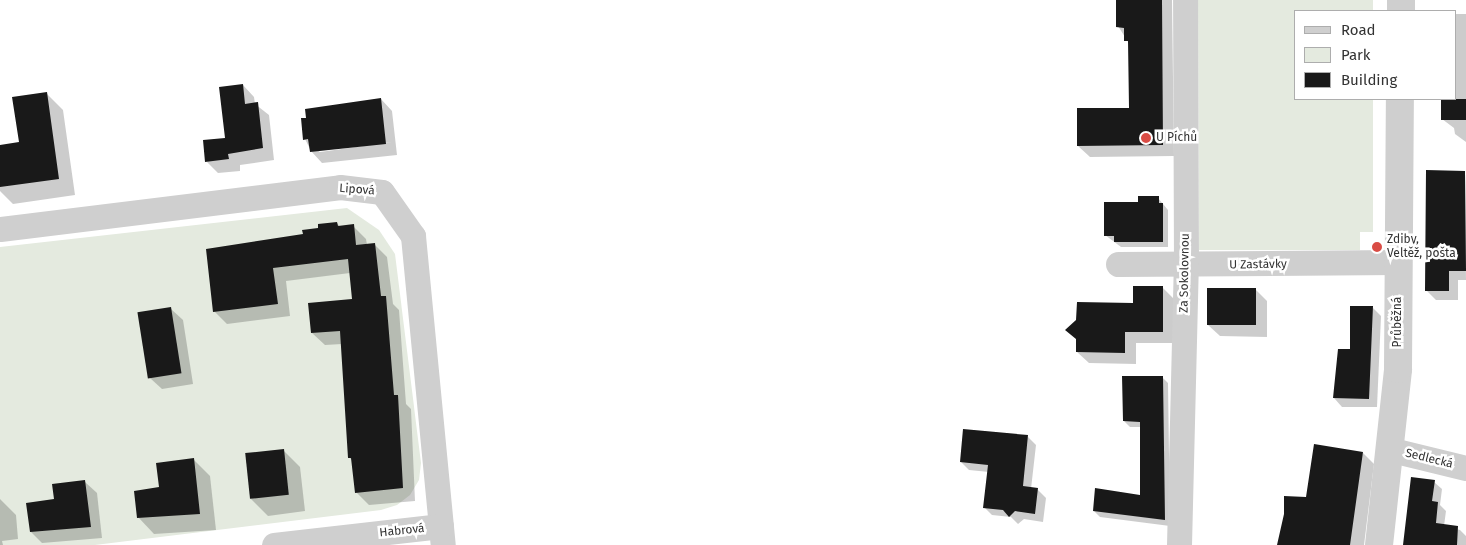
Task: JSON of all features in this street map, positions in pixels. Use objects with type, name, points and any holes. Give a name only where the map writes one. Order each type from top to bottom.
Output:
[{"type":"street","name":"Za Sokolovnou","points":[[1178,545],[1186,266],[1185,0]]},
{"type":"street","name":"Průběžná","points":[[1379,545],[1392,450],[1398,369],[1400,100]]},
{"type":"street","name":"Lipová","points":[[0,229],[340,188],[382,192],[413,236],[442,536]]},
{"type":"street","name":"U Zastávky","points":[[1118,264],[1186,266],[1398,262]]},
{"type":"street","name":"Sedlecká","points":[[1392,450],[1466,468]]},
{"type":"street","name":"Habrová","points":[[274,545],[442,536]]},
{"type":"green space","points":[[1198,0],[1373,0],[1373,10],[1294,10],[1294,100],[1373,100],[1373,232],[1360,232],[1360,250],[1199,250]]},
{"type":"green space","points":[[347,208],[379,230],[395,254],[421,463],[419,480],[410,495],[397,505],[381,510],[95,545],[0,545],[0,247]]},
{"type":"building","points":[[1116,0],[1162,0],[1163,145],[1077,146],[1077,108],[1129,108],[1128,41],[1124,41],[1124,28],[1116,27]]},
{"type":"building","points":[[243,84],[245,104],[258,102],[263,148],[228,154],[229,159],[205,162],[203,140],[225,138],[219,87]]},
{"type":"building","points":[[47,92],[59,179],[0,187],[0,145],[19,142],[12,97]]},
{"type":"building","points":[[381,98],[386,144],[310,152],[308,139],[303,140],[301,118],[306,118],[305,109]]},
{"type":"building","points":[[1466,99],[1466,120],[1441,120],[1441,100]]},
{"type":"building","points":[[1426,170],[1465,171],[1466,271],[1449,271],[1449,291],[1425,291]]},
{"type":"building","points":[[1138,196],[1159,196],[1159,203],[1163,203],[1163,242],[1114,242],[1114,236],[1104,236],[1104,202],[1138,202]]},
{"type":"building","points":[[337,222],[338,226],[354,224],[356,245],[375,243],[381,296],[386,296],[394,395],[398,395],[403,488],[355,493],[351,458],[348,458],[340,331],[311,333],[308,303],[352,299],[348,259],[273,268],[278,304],[213,312],[206,249],[303,234],[302,230],[318,228],[318,224]]},
{"type":"building","points":[[1133,286],[1163,286],[1163,332],[1125,332],[1125,353],[1076,352],[1076,339],[1065,330],[1076,320],[1077,302],[1133,303]]},
{"type":"building","points":[[1207,288],[1256,288],[1256,325],[1207,325]]},
{"type":"building","points":[[1350,306],[1373,306],[1369,399],[1333,398],[1338,349],[1350,349]]},
{"type":"building","points":[[171,307],[181,373],[148,378],[137,312]]},
{"type":"building","points":[[1122,376],[1163,376],[1165,520],[1093,511],[1095,488],[1140,495],[1140,422],[1123,421]]},
{"type":"building","points":[[963,429],[1028,435],[1023,486],[1038,488],[1035,514],[1015,511],[1009,517],[1003,510],[983,508],[988,465],[960,462]]},
{"type":"building","points":[[1314,444],[1363,452],[1350,545],[1277,545],[1284,514],[1284,496],[1306,497]]},
{"type":"building","points":[[284,449],[289,495],[250,499],[245,453]]},
{"type":"building","points":[[194,458],[200,514],[137,518],[134,491],[159,487],[156,463]]},
{"type":"building","points":[[1411,477],[1435,480],[1432,501],[1438,502],[1436,523],[1458,526],[1457,545],[1403,545]]},
{"type":"building","points":[[85,480],[91,527],[30,532],[26,503],[54,499],[52,484]]},
{"type":"place","name":"U Píchů","points":[[1146,138]]},
{"type":"place","name":"Zdiby, Veltěž, pošta","points":[[1377,247]]}]
